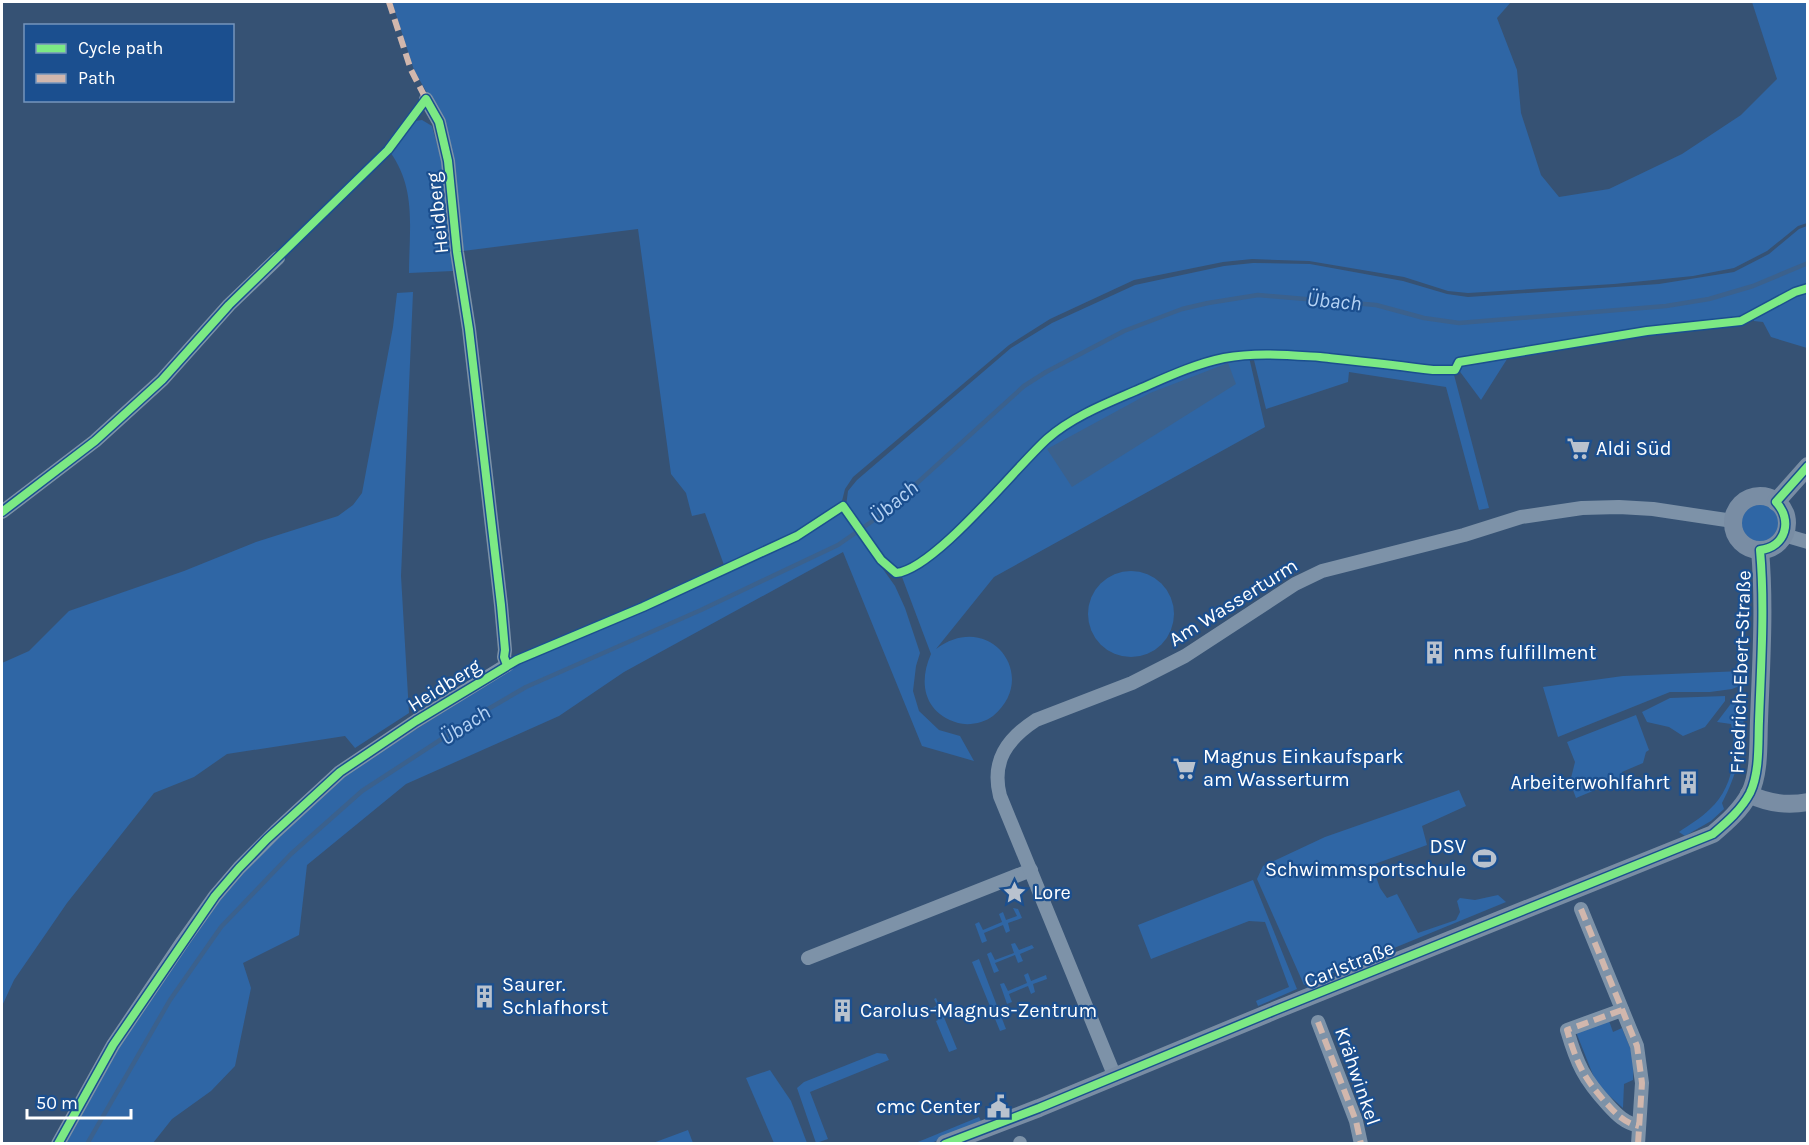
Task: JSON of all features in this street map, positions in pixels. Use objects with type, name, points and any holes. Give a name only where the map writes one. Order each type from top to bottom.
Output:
[{"type":"main road","points":[[1776,502],[1808,466]]},
{"type":"main road","points":[[1761,496],[1776,502],[1782,508],[1786,519],[1784,535],[1777,544],[1760,550],[1747,547],[1734,532],[1733,521],[1737,509],[1750,498],[1761,496]]},
{"type":"main road","name":"Friedrich-Ebert-Straße","points":[[1749,794],[1755,773],[1760,699],[1762,570],[1760,550]]},
{"type":"main road","points":[[1749,794],[1772,803],[1791,805],[1808,802]]},
{"type":"main road","name":"Carlstraße","points":[[945,1143],[1115,1077],[1713,834],[1734,816],[1749,794]]},
{"type":"street","name":"Heidberg","points":[[58,1143],[113,1045],[215,896],[239,868],[340,772],[416,721],[507,665],[504,657],[502,614],[469,329],[457,252],[448,161],[440,122],[426,99]]},
{"type":"street","points":[[2,512],[95,441],[153,388],[229,305],[278,258]]},
{"type":"street","name":"Am Wasserturm","points":[[1115,1077],[1000,796],[996,781],[999,762],[1006,746],[1023,729],[1036,720],[1132,683],[1185,656],[1295,584],[1322,571],[1464,535],[1521,517],[1582,508],[1653,509],[1733,521]]},
{"type":"street","points":[[1784,535],[1808,542]]},
{"type":"street","points":[[808,958],[1031,870]]},
{"type":"street","points":[[1581,909],[1638,1052],[1642,1083],[1638,1143]]},
{"type":"street","points":[[1622,1010],[1567,1030],[1581,1070],[1589,1085],[1618,1116],[1630,1124],[1639,1126]]},
{"type":"street","name":"Krähwinkel","points":[[1318,1022],[1356,1121],[1361,1143]]},
{"type":"shaded area","points":[[392,2],[1511,2],[1497,18],[1517,70],[1521,113],[1541,175],[1559,197],[1609,189],[1682,154],[1741,115],[1777,79],[1752,2],[1807,2],[1807,223],[1798,226],[1767,251],[1734,268],[1693,276],[1614,284],[1468,293],[1448,291],[1404,277],[1309,261],[1252,259],[1223,262],[1134,280],[1050,319],[1009,345],[853,477],[845,489],[841,505],[794,533],[724,565],[705,513],[692,516],[686,493],[671,474],[638,229],[463,251],[444,123],[414,70]]},
{"type":"shaded area","points":[[422,120],[432,126],[442,162],[453,271],[409,273],[410,210],[408,195],[399,166],[390,152],[415,121]]},
{"type":"shaded area","points":[[1807,226],[1807,285],[1742,315],[1713,324],[1587,341],[1509,356],[1481,400],[1455,365],[1405,364],[1305,353],[1255,351],[1228,354],[1189,366],[1097,406],[1046,436],[928,554],[903,570],[889,565],[846,506],[848,491],[857,480],[1011,348],[1052,323],[1135,285],[1224,266],[1253,263],[1310,264],[1403,281],[1447,294],[1468,297],[1659,284],[1734,272],[1769,254],[1799,229]]},
{"type":"shaded area","points":[[413,292],[401,576],[409,713],[355,748],[345,736],[227,754],[194,777],[154,793],[67,903],[14,980],[2,1006],[2,663],[29,651],[69,611],[184,571],[256,542],[338,516],[353,505],[362,493],[393,327],[397,293]]},
{"type":"shaded area","points":[[1807,292],[1807,348],[1771,337],[1763,322],[1754,321],[1754,316],[1793,296]]},
{"type":"shaded area","points":[[1253,356],[1453,371],[1489,508],[1479,510],[1446,387],[1349,372],[1348,382],[1266,409]]},
{"type":"shaded area","points":[[1249,357],[1265,427],[994,577],[936,649],[956,639],[974,637],[990,642],[1002,653],[1010,667],[1012,683],[1007,700],[993,716],[976,723],[958,723],[938,712],[927,696],[925,686],[927,665],[931,654],[902,577],[922,568],[1050,440],[1071,426],[1145,388],[1198,369]]},
{"type":"shaded area","points":[[1228,363],[1236,384],[1072,487],[1047,449],[1150,393]]},
{"type":"shaded area","points":[[1759,503],[1774,509],[1780,524],[1774,539],[1759,545],[1744,539],[1738,524],[1744,509]]},
{"type":"shaded area","points":[[841,510],[895,586],[905,608],[920,653],[913,691],[919,711],[939,730],[960,736],[974,761],[922,746],[843,552],[624,672],[559,716],[406,784],[307,865],[299,935],[243,963],[251,988],[235,1066],[211,1091],[172,1119],[153,1143],[62,1144],[129,1027],[225,889],[343,776],[487,684],[502,671],[638,613],[726,572],[808,533]]},
{"type":"shaded area","points":[[1131,571],[1148,574],[1162,583],[1171,597],[1174,614],[1171,631],[1162,645],[1148,654],[1131,657],[1114,654],[1100,645],[1091,631],[1088,614],[1091,597],[1100,583],[1114,574]]},
{"type":"shaded area","points":[[1742,671],[1742,685],[1732,689],[1710,692],[1670,692],[1558,737],[1543,687],[1623,676]]},
{"type":"shaded area","points":[[1725,696],[1725,701],[1705,727],[1683,736],[1669,727],[1647,722],[1642,712],[1670,698]]},
{"type":"shaded area","points":[[1733,701],[1744,709],[1743,735],[1736,769],[1722,803],[1724,809],[1711,821],[1685,836],[1679,832],[1718,801],[1729,781],[1734,747],[1731,724],[1717,722]]},
{"type":"shaded area","points":[[1636,715],[1649,750],[1646,752],[1643,763],[1622,772],[1624,778],[1576,798],[1570,782],[1575,762],[1567,742]]},
{"type":"shaded area","points":[[1459,790],[1466,806],[1422,826],[1427,845],[1372,865],[1380,888],[1387,898],[1397,894],[1418,933],[1456,920],[1460,912],[1457,901],[1460,898],[1475,900],[1498,895],[1506,902],[1304,985],[1257,879],[1263,866],[1325,837]]},
{"type":"shaded area","points":[[1253,880],[1297,989],[1258,1006],[1256,1001],[1289,987],[1265,922],[1249,921],[1151,959],[1138,925]]},
{"type":"shaded area","points":[[1013,908],[1018,909],[1022,918],[1008,923],[1010,931],[1006,933],[1003,925],[984,933],[987,941],[982,943],[975,924],[979,922],[983,930],[1002,922],[999,914],[1003,912],[1006,920],[1017,916]]},
{"type":"shaded area","points":[[1015,943],[1019,950],[1032,945],[1034,948],[1020,954],[1023,961],[1018,963],[1015,955],[995,963],[999,971],[994,973],[987,954],[991,952],[995,960],[1014,953],[1011,944]]},
{"type":"shaded area","points":[[979,959],[1006,1029],[1000,1031],[972,962]]},
{"type":"shaded area","points":[[1028,973],[1031,981],[1046,975],[1047,979],[1033,984],[1035,992],[1031,994],[1028,986],[1009,994],[1012,1002],[1007,1004],[1000,984],[1004,983],[1008,991],[1027,983],[1024,975]]},
{"type":"shaded area","points":[[936,998],[957,1049],[949,1052],[936,1021],[938,1020],[933,1008],[937,1005],[934,999]]},
{"type":"shaded area","points":[[1608,1018],[1613,1032],[1622,1028],[1634,1057],[1633,1080],[1624,1084],[1623,1108],[1597,1085],[1576,1032]]},
{"type":"shaded area","points":[[877,1053],[886,1054],[889,1060],[810,1092],[828,1139],[816,1143],[797,1088],[804,1082]]},
{"type":"shaded area","points":[[770,1070],[791,1101],[807,1143],[774,1143],[746,1078]]},
{"type":"shaded area","points":[[979,1117],[982,1123],[931,1143],[913,1144]]},
{"type":"shaded area","points":[[688,1130],[693,1143],[653,1143]]},
{"type":"waterway","name":"Übach","points":[[87,1144],[170,1000],[221,927],[291,854],[362,791],[483,712],[526,687],[701,610],[838,545],[884,513],[1024,386],[1124,331],[1182,309],[1258,295],[1376,305],[1424,318],[1459,323],[1666,306],[1709,299],[1753,286],[1808,263]]},
{"type":"marked path","points":[[389,2],[411,70],[426,99]]},
{"type":"marked path","points":[[1581,909],[1637,1046],[1642,1083],[1638,1144]]},
{"type":"marked path","points":[[1622,1010],[1567,1030],[1578,1062],[1587,1079],[1618,1115],[1625,1121],[1639,1126]]},
{"type":"marked path","points":[[1318,1022],[1356,1121],[1361,1144]]},
{"type":"cycle path","points":[[2,512],[95,441],[162,380],[229,305],[388,150],[426,99],[439,122],[448,161],[457,252],[469,329],[501,605],[504,657],[507,665]]},
{"type":"cycle path","points":[[58,1144],[113,1045],[215,896],[239,868],[340,772],[416,721],[517,660],[643,607],[797,536],[843,506],[881,560],[896,573],[912,568],[952,537],[1057,431],[1101,406],[1201,364],[1248,355],[1284,355],[1433,370],[1455,370],[1459,362],[1647,331],[1741,321],[1795,292],[1808,288]]},
{"type":"cycle path","points":[[945,1144],[1039,1108],[1713,834],[1738,810],[1753,785],[1758,757],[1762,657],[1760,550],[1769,548],[1781,538],[1785,524],[1781,509],[1776,502],[1808,466]]},
{"type":"place","name":"Aldi Süd","points":[[1578,448]]},
{"type":"place","name":"nms fulfillment","points":[[1435,652]]},
{"type":"place","name":"Magnus Einkaufspark am Wasserturm","points":[[1185,768]]},
{"type":"place","name":"Arbeiterwohlfahrt","points":[[1688,782]]},
{"type":"place","name":"DSV Schwimmsportschule","points":[[1484,858]]},
{"type":"place","name":"Lore","points":[[1015,892]]},
{"type":"place","name":"Saurer. Schlafhorst","points":[[484,996]]},
{"type":"place","name":"Carolus-Magnus-Zentrum","points":[[842,1010]]},
{"type":"place","name":"cmc Center","points":[[998,1106]]}]
